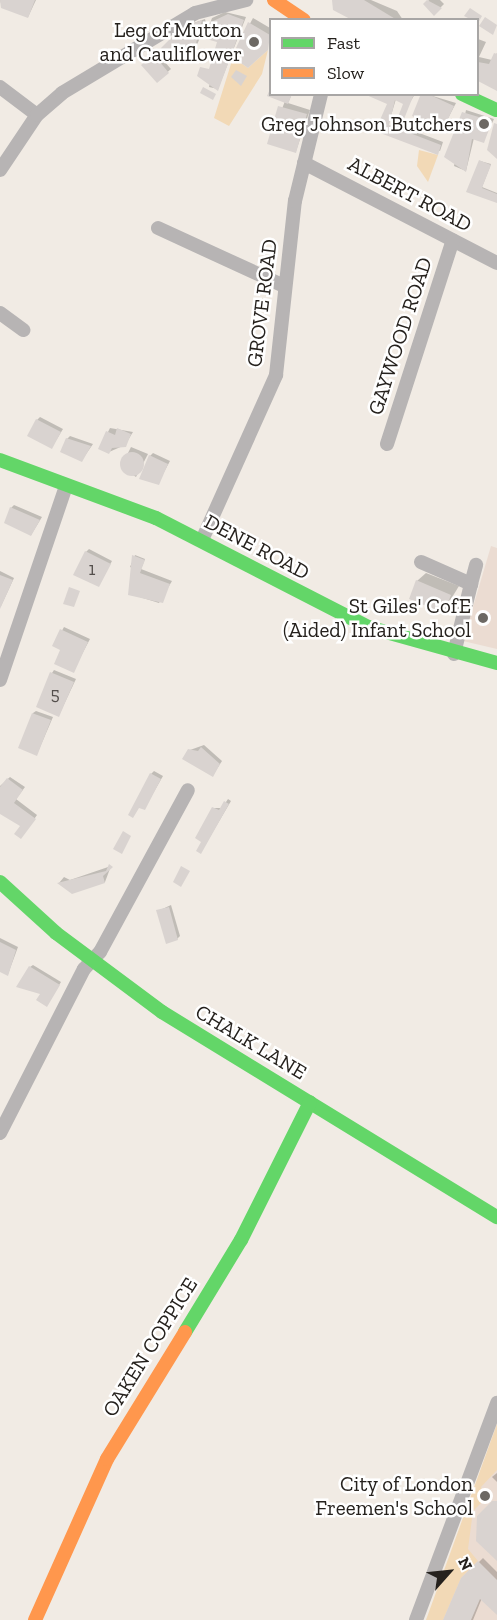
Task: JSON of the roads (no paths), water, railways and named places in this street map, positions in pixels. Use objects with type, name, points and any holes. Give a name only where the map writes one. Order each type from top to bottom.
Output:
[{"type":"main road","points":[[274,0],[300,17],[305,0]]},
{"type":"main road","points":[[466,96],[497,110]]},
{"type":"main road","name":"DENE ROAD","points":[[0,460],[65,489],[125,505],[202,540],[368,627],[454,654],[497,663]]},
{"type":"main road","name":"CHALK LANE","points":[[0,882],[92,959],[206,1041],[310,1102],[496,1217]]},
{"type":"main road","name":"OAKEN COPPICE","points":[[35,1620],[107,1459],[241,1240],[310,1102]]},
{"type":"street","points":[[0,170],[37,115],[62,93],[195,13],[246,0]]},
{"type":"street","points":[[0,87],[37,115]]},
{"type":"street","name":"GROVE ROAD","points":[[202,540],[276,375],[284,286],[304,163],[321,96]]},
{"type":"street","name":"ALBERT ROAD","points":[[304,163],[497,263]]},
{"type":"street","points":[[158,228],[284,286]]},
{"type":"street","name":"GAYWOOD ROAD","points":[[387,444],[453,240]]},
{"type":"street","points":[[0,314],[23,330]]},
{"type":"street","points":[[0,680],[65,489]]},
{"type":"street","points":[[421,562],[471,584]]},
{"type":"street","points":[[454,654],[476,565]]},
{"type":"street","points":[[0,1133],[92,959],[188,790]]},
{"type":"street","points":[[416,1620],[497,1404]]},
{"type":"place","name":"Leg of Mutton and Cauliflower","points":[[254,42]]},
{"type":"place","name":"Greg Johnson Butchers","points":[[484,124]]},
{"type":"place","name":"St Giles' CofE (Aided) Infant School","points":[[483,618]]},
{"type":"place","name":"City of London Freemen's School","points":[[485,1496]]}]
